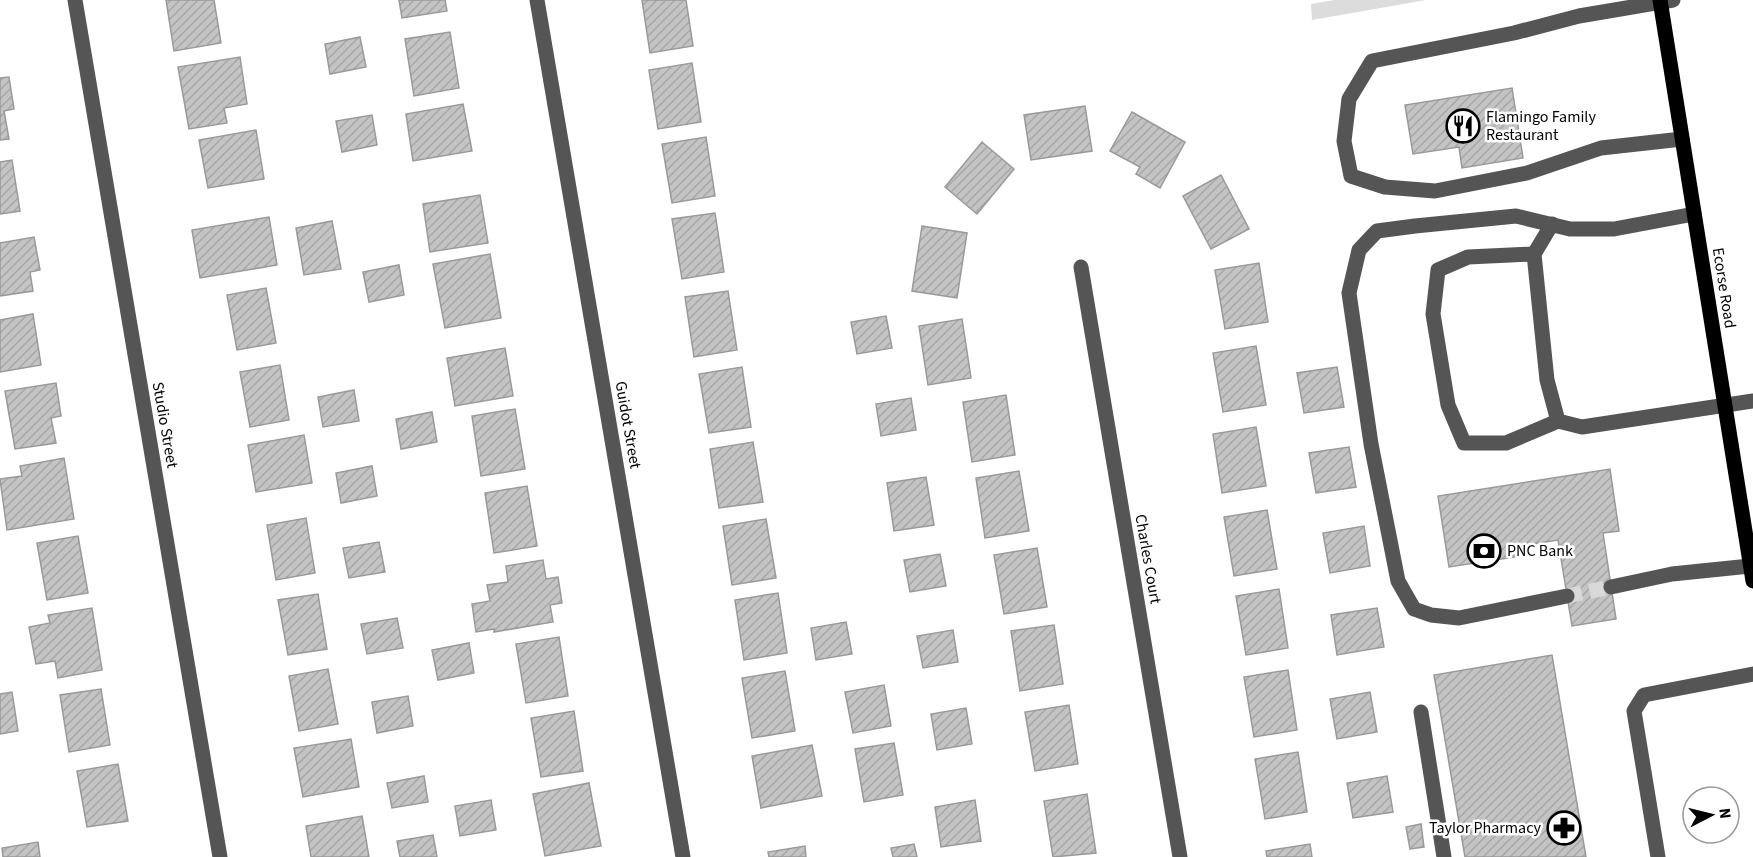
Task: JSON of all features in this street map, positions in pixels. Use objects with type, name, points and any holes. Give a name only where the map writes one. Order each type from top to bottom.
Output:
[{"type":"main road","name":"Ecorse Road","points":[[1664,1],[1682,139],[1752,574]]},
{"type":"street","name":"Studio Street","points":[[75,0],[220,857]]},
{"type":"street","name":"Guidot Street","points":[[537,0],[683,857]]},
{"type":"street","points":[[1664,1],[1579,16],[1514,33],[1372,61],[1349,99],[1344,141],[1351,176],[1385,187],[1435,191],[1527,173],[1583,152],[1601,148],[1682,139]]},
{"type":"street","points":[[1567,596],[1459,618],[1431,615],[1414,609],[1398,581],[1371,444],[1349,293],[1359,250],[1377,231],[1516,216],[1570,229],[1614,229],[1694,214]]},
{"type":"street","points":[[1552,225],[1534,254],[1547,380],[1558,421]]},
{"type":"street","points":[[1534,254],[1468,257],[1437,270],[1433,314],[1448,405],[1464,443],[1506,444],[1558,421],[1582,427],[1753,401]]},
{"type":"street","name":"Charles Court","points":[[1080,267],[1180,857]]},
{"type":"street","points":[[1611,587],[1672,574],[1752,574]]},
{"type":"street","points":[[1658,857],[1634,711],[1644,695],[1753,674]]},
{"type":"street","points":[[1420,712],[1444,857]]},
{"type":"shaded area","points":[[1334,0],[1426,0],[1312,20],[1311,4]]},
{"type":"building","points":[[166,0],[214,0],[221,43],[174,51]]},
{"type":"building","points":[[399,0],[445,0],[447,11],[402,18]]},
{"type":"building","points":[[642,0],[686,0],[693,46],[650,53]]},
{"type":"building","points":[[450,32],[459,88],[414,96],[405,39]]},
{"type":"building","points":[[360,37],[366,67],[330,74],[325,44]]},
{"type":"building","points":[[240,57],[247,104],[224,108],[227,123],[189,129],[178,67]]},
{"type":"building","points":[[692,63],[701,122],[658,129],[649,70]]},
{"type":"building","points":[[9,77],[14,109],[4,111],[9,139],[0,140],[0,78]]},
{"type":"building","name":"Flamingo Family Restaurant","points":[[1512,88],[1523,158],[1462,168],[1459,147],[1413,154],[1405,105]]},
{"type":"building","points":[[463,104],[472,151],[413,161],[406,114]]},
{"type":"building","points":[[1085,106],[1092,151],[1031,160],[1024,115]]},
{"type":"building","points":[[1132,112],[1185,142],[1160,188],[1136,174],[1140,167],[1110,151]]},
{"type":"building","points":[[372,115],[377,145],[342,152],[336,121]]},
{"type":"building","points":[[256,130],[264,179],[208,188],[199,140]]},
{"type":"building","points":[[706,137],[715,196],[672,203],[662,144]]},
{"type":"building","points":[[982,142],[1014,169],[977,214],[945,187]]},
{"type":"building","points":[[12,160],[20,211],[0,214],[0,162]]},
{"type":"building","points":[[1221,175],[1249,229],[1211,249],[1183,196]]},
{"type":"building","points":[[480,195],[488,243],[430,252],[423,204]]},
{"type":"building","points":[[715,213],[724,272],[682,279],[672,219]]},
{"type":"building","points":[[269,217],[277,265],[200,278],[192,230]]},
{"type":"building","points":[[332,221],[341,269],[304,275],[296,228]]},
{"type":"building","points":[[922,226],[967,233],[957,298],[912,291]]},
{"type":"building","points":[[34,237],[40,270],[30,272],[33,291],[0,296],[0,243]]},
{"type":"building","points":[[490,254],[501,318],[445,328],[433,264]]},
{"type":"building","points":[[1259,263],[1268,322],[1225,329],[1215,270]]},
{"type":"building","points":[[399,265],[404,295],[369,302],[363,272]]},
{"type":"building","points":[[266,288],[276,343],[237,350],[227,295]]},
{"type":"building","points":[[728,291],[737,350],[694,357],[685,297]]},
{"type":"building","points":[[33,314],[41,365],[0,372],[0,320]]},
{"type":"building","points":[[886,316],[892,348],[857,354],[851,322]]},
{"type":"building","points":[[962,319],[971,378],[928,385],[919,326]]},
{"type":"building","points":[[1256,346],[1266,405],[1223,412],[1213,353]]},
{"type":"building","points":[[505,348],[513,396],[455,406],[447,358]]},
{"type":"building","points":[[280,365],[289,420],[250,427],[240,372]]},
{"type":"building","points":[[742,367],[751,427],[709,433],[699,374]]},
{"type":"building","points":[[1337,367],[1344,407],[1304,413],[1297,373]]},
{"type":"building","points":[[56,383],[61,416],[51,418],[56,443],[15,449],[5,391]]},
{"type":"building","points":[[354,390],[359,421],[323,427],[318,397]]},
{"type":"building","points":[[1006,395],[1015,455],[972,462],[963,402]]},
{"type":"building","points":[[911,398],[916,430],[881,436],[876,404]]},
{"type":"building","points":[[515,409],[525,469],[481,476],[472,416]]},
{"type":"building","points":[[432,412],[437,442],[401,449],[396,419]]},
{"type":"building","points":[[1256,427],[1266,486],[1222,493],[1213,434]]},
{"type":"building","points":[[304,435],[312,483],[256,492],[248,445]]},
{"type":"building","points":[[753,442],[763,502],[719,508],[710,449]]},
{"type":"building","points":[[1349,447],[1356,487],[1316,493],[1309,453]]},
{"type":"building","points":[[64,458],[74,519],[7,530],[0,479],[22,476],[20,466]]},
{"type":"building","points":[[372,466],[377,496],[341,503],[336,473]]},
{"type":"building","name":"PNC Bank","points":[[1610,469],[1619,531],[1603,533],[1616,619],[1572,626],[1558,540],[1520,546],[1522,556],[1449,567],[1438,496]]},
{"type":"building","points":[[1019,471],[1029,531],[985,538],[976,478]]},
{"type":"building","points":[[926,477],[934,525],[894,531],[887,483]]},
{"type":"building","points":[[527,486],[537,546],[494,553],[485,493]]},
{"type":"building","points":[[1267,510],[1277,569],[1234,576],[1224,517]]},
{"type":"building","points":[[306,518],[315,573],[276,580],[267,525]]},
{"type":"building","points":[[766,519],[776,578],[732,585],[723,526]]},
{"type":"building","points":[[1364,526],[1370,566],[1330,573],[1323,533]]},
{"type":"building","points":[[78,536],[88,593],[47,600],[37,543]]},
{"type":"building","points":[[379,542],[385,572],[349,578],[343,548]]},
{"type":"building","points":[[1037,548],[1047,607],[1004,614],[994,555]]},
{"type":"building","points":[[940,554],[946,586],[910,592],[904,560]]},
{"type":"building","points":[[543,560],[546,579],[558,577],[562,603],[550,605],[553,622],[494,632],[494,629],[476,632],[472,604],[490,601],[487,585],[508,582],[506,566]]},
{"type":"building","points":[[1279,589],[1288,648],[1246,655],[1236,596]]},
{"type":"building","points":[[778,593],[787,653],[744,660],[735,600]]},
{"type":"building","points":[[318,594],[327,649],[288,655],[278,600]]},
{"type":"building","points":[[92,608],[102,670],[58,678],[55,661],[36,664],[29,627],[50,623],[48,615]]},
{"type":"building","points":[[1377,608],[1384,647],[1337,655],[1331,615]]},
{"type":"building","points":[[397,618],[403,648],[367,654],[361,624]]},
{"type":"building","points":[[846,622],[852,654],[816,660],[811,628]]},
{"type":"building","points":[[1054,625],[1063,684],[1020,691],[1011,631]]},
{"type":"building","points":[[953,630],[958,662],[923,668],[917,636]]},
{"type":"building","points":[[559,637],[568,696],[526,703],[516,644]]},
{"type":"building","points":[[469,643],[474,673],[438,680],[432,650]]},
{"type":"building","points":[[1552,655],[1586,857],[1465,857],[1434,675]]},
{"type":"building","points":[[328,669],[338,724],[299,731],[289,676]]},
{"type":"building","points":[[1288,670],[1297,730],[1254,737],[1244,677]]},
{"type":"building","points":[[785,671],[795,731],[752,738],[742,678]]},
{"type":"building","points":[[884,685],[891,726],[853,733],[845,692]]},
{"type":"building","points":[[101,689],[110,745],[69,752],[60,695]]},
{"type":"building","points":[[12,692],[18,731],[0,734],[0,694]]},
{"type":"building","points":[[1370,692],[1377,732],[1337,739],[1330,699]]},
{"type":"building","points":[[408,696],[413,726],[377,733],[372,702]]},
{"type":"building","points":[[1069,705],[1078,764],[1035,771],[1025,712]]},
{"type":"building","points":[[966,708],[972,744],[937,750],[931,714]]},
{"type":"building","points":[[574,711],[583,771],[541,777],[531,718]]},
{"type":"building","points":[[351,739],[359,787],[303,797],[294,748]]},
{"type":"building","points":[[894,743],[903,795],[864,802],[855,749]]},
{"type":"building","points":[[812,745],[822,796],[761,808],[752,756]]},
{"type":"building","points":[[1298,752],[1307,812],[1265,819],[1255,759]]},
{"type":"building","points":[[118,764],[128,821],[87,827],[77,771]]},
{"type":"building","points":[[424,776],[428,802],[392,808],[387,783]]},
{"type":"building","points":[[1387,776],[1393,812],[1353,818],[1347,783]]},
{"type":"building","points":[[589,783],[601,846],[545,856],[533,794]]},
{"type":"building","points":[[1087,794],[1096,853],[1053,857],[1044,801]]},
{"type":"building","points":[[491,800],[496,830],[460,836],[455,806]]},
{"type":"building","points":[[975,800],[981,841],[941,847],[935,807]]},
{"type":"building","points":[[362,816],[369,857],[311,857],[306,826]]},
{"type":"building","points":[[1421,824],[1424,847],[1410,849],[1406,827]]},
{"type":"building","points":[[433,835],[437,857],[400,857],[397,841]]},
{"type":"building","points":[[38,842],[40,857],[3,857],[2,848]]},
{"type":"building","points":[[914,844],[917,857],[893,857],[891,848]]},
{"type":"building","points":[[1310,844],[1312,857],[1267,857],[1266,851]]},
{"type":"building","points":[[805,846],[806,857],[769,857],[768,852]]},
{"type":"tunnel","points":[[1567,596],[1611,587]]},
{"type":"place","name":"Flamingo Family Restaurant","points":[[1463,126]]},
{"type":"place","name":"PNC Bank","points":[[1484,551]]},
{"type":"place","name":"Taylor Pharmacy","points":[[1564,828]]}]
